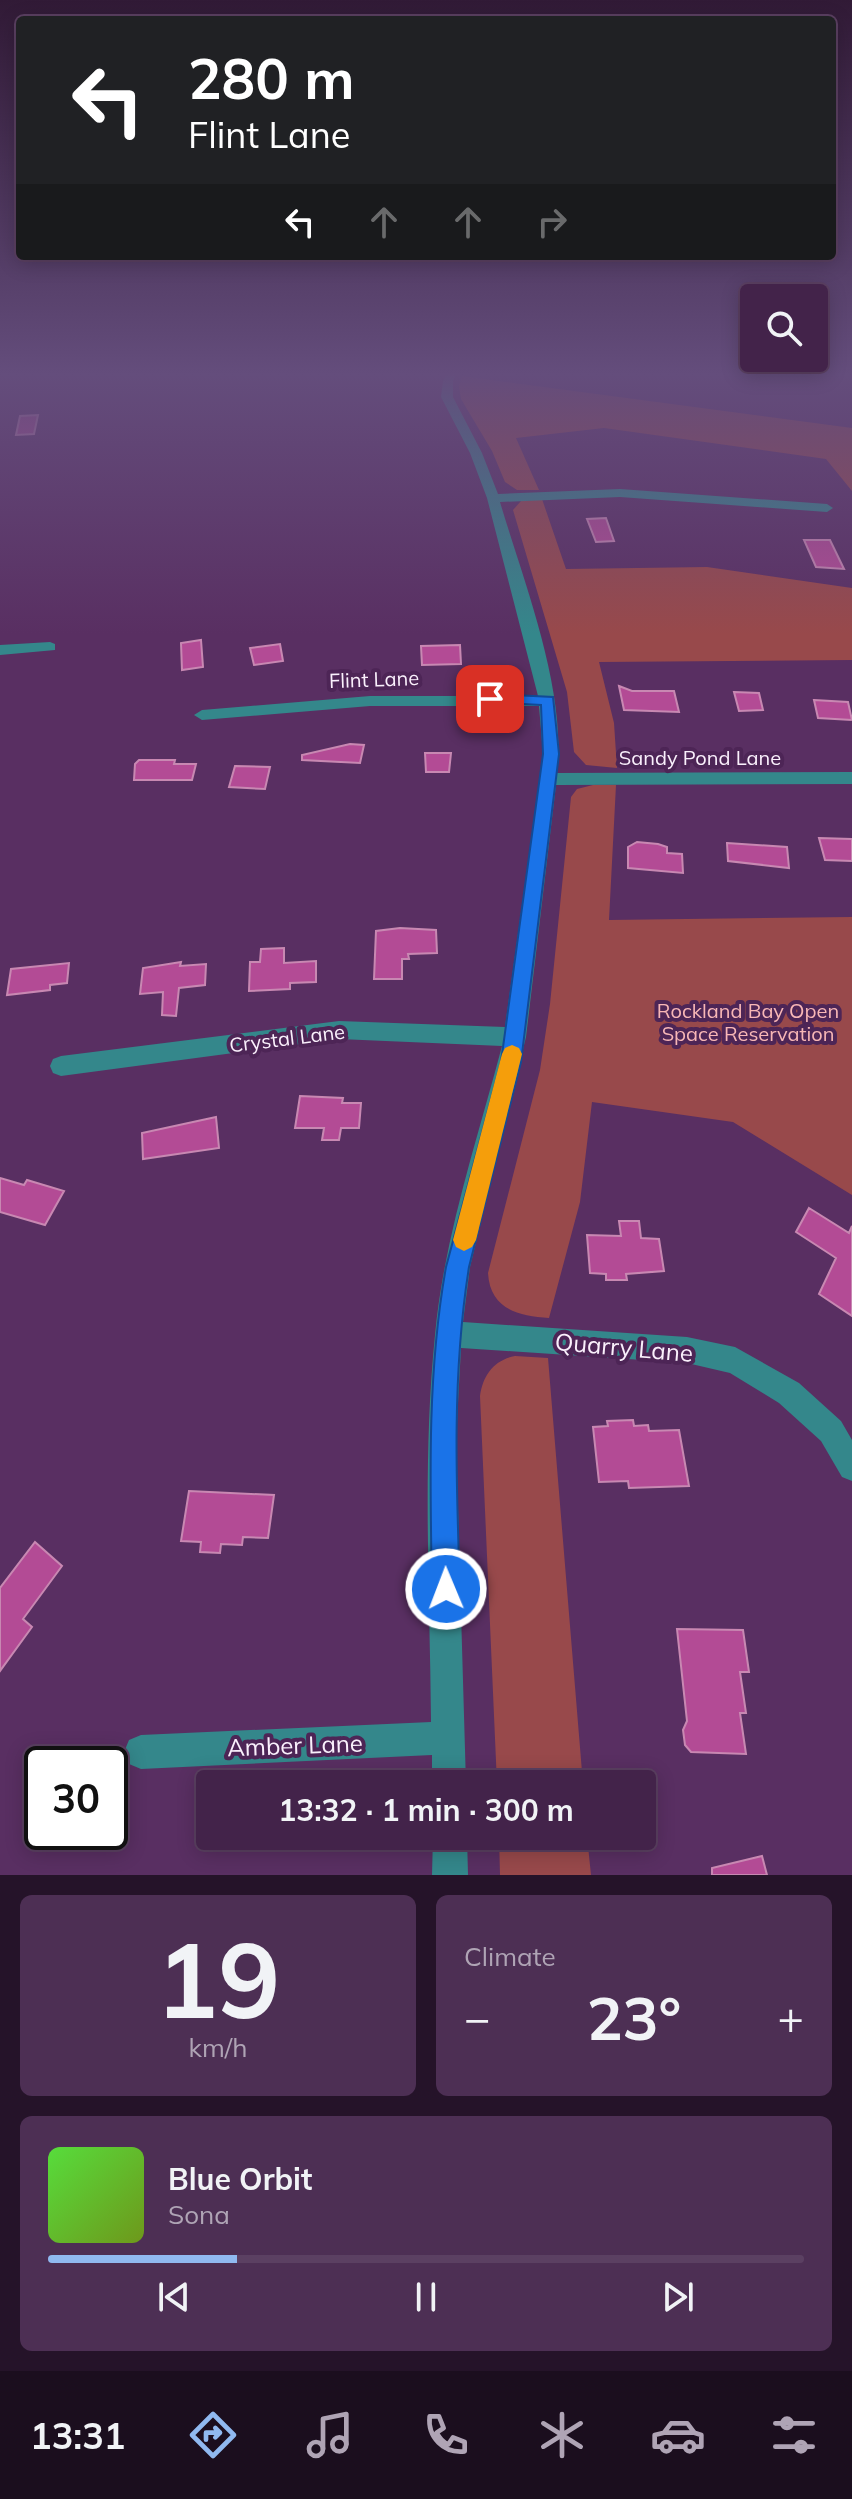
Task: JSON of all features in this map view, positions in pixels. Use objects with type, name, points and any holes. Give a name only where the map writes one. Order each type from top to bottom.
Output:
[{"type":"street","points":[[449,1770],[442,1440],[448,1334],[457,1267],[515,1037],[551,754],[548,701],[493,498],[478,458]]},
{"type":"street","points":[[493,498],[620,493],[827,508]]},
{"type":"street","points":[[0,650],[50,647]]},
{"type":"street","name":"Flint Lane","points":[[202,715],[370,701],[548,701]]},
{"type":"street","name":"Sandy Pond Lane","points":[[549,779],[852,778]]},
{"type":"street","name":"Crystal Lane","points":[[61,1066],[339,1030],[515,1037]]},
{"type":"street","name":"Quarry Lane","points":[[448,1334],[687,1350],[735,1361],[800,1402],[831,1431],[852,1467]]},
{"type":"street","name":"Amber Lane","points":[[141,1752],[449,1738]]},
{"type":"street","points":[[450,1850],[450,1875]]},
{"type":"green space","points":[[495,458],[525,458],[539,490],[517,490],[505,482]]},
{"type":"green space","points":[[822,458],[852,458],[852,491]]},
{"type":"green space","points":[[542,499],[566,569],[707,567],[852,588],[852,660],[599,662],[614,723],[617,768],[586,765],[574,752],[567,692],[513,510],[521,501]]},
{"type":"green space","name":"Rockland Bay Open Space Reservation","points":[[616,785],[609,920],[852,917],[852,1195],[733,1122],[592,1102],[580,1202],[549,1318],[538,1317],[517,1312],[500,1303],[490,1285],[488,1273],[540,1070],[550,1004],[571,797],[577,789]]},
{"type":"green space","points":[[508,1358],[548,1358],[582,1770],[496,1770],[480,1396],[491,1370]]},
{"type":"green space","points":[[499,1850],[588,1850],[591,1875],[500,1875]]},
{"type":"building","points":[[606,518],[614,541],[596,542],[587,519]]},
{"type":"building","points":[[804,540],[830,540],[844,569],[816,567]]},
{"type":"building","points":[[201,640],[203,667],[182,670],[181,643]]},
{"type":"building","points":[[280,644],[283,661],[254,665],[250,648]]},
{"type":"building","points":[[460,645],[461,664],[422,665],[421,646]]},
{"type":"building","points":[[619,686],[632,691],[674,691],[679,712],[624,710]]},
{"type":"building","points":[[734,692],[759,693],[763,710],[739,711]]},
{"type":"building","points":[[814,700],[848,702],[852,720],[818,718]]},
{"type":"building","points":[[350,744],[364,745],[360,763],[302,760],[302,755]]},
{"type":"building","points":[[425,753],[451,753],[449,772],[426,772]]},
{"type":"building","points":[[139,760],[175,760],[174,764],[196,764],[192,780],[134,780],[135,764]]},
{"type":"building","points":[[235,766],[270,767],[265,789],[229,787]]},
{"type":"building","points":[[819,838],[852,839],[852,861],[825,860]]},
{"type":"building","points":[[637,842],[658,844],[667,847],[667,853],[682,854],[683,873],[628,868],[628,847]]},
{"type":"building","points":[[727,843],[787,847],[789,868],[728,861]]},
{"type":"building","points":[[400,928],[436,930],[437,953],[408,954],[409,959],[402,959],[402,979],[374,979],[376,931]]},
{"type":"building","points":[[284,948],[284,963],[316,961],[316,982],[290,983],[290,989],[249,991],[250,962],[260,962],[261,949]]},
{"type":"building","points":[[181,962],[180,966],[206,964],[205,985],[179,988],[176,1016],[162,1015],[163,992],[140,994],[143,968]]},
{"type":"building","points":[[69,963],[67,983],[50,985],[50,990],[7,995],[11,969]]},
{"type":"building","points":[[300,1096],[343,1098],[342,1103],[361,1103],[359,1128],[341,1128],[339,1140],[322,1140],[324,1128],[295,1128]]},
{"type":"building","points":[[216,1117],[219,1148],[143,1159],[142,1133]]},
{"type":"building","points":[[0,1178],[24,1185],[27,1180],[64,1191],[45,1225],[0,1212]]},
{"type":"building","points":[[809,1208],[849,1233],[852,1226],[852,1316],[819,1294],[836,1258],[796,1232]]},
{"type":"building","points":[[619,1221],[639,1221],[641,1238],[659,1239],[664,1271],[626,1274],[627,1280],[606,1280],[606,1274],[590,1273],[587,1235],[621,1236]]},
{"type":"building","points":[[633,1420],[634,1426],[648,1425],[649,1431],[679,1430],[689,1486],[629,1488],[628,1481],[599,1482],[593,1427],[608,1426],[607,1421]]},
{"type":"building","points":[[189,1491],[274,1495],[268,1538],[243,1537],[242,1545],[221,1544],[220,1553],[200,1552],[201,1542],[181,1541]]},
{"type":"building","points":[[35,1542],[62,1566],[23,1619],[32,1627],[0,1671],[0,1588]]},
{"type":"building","points":[[677,1629],[743,1630],[749,1672],[740,1672],[746,1713],[740,1713],[746,1754],[691,1752],[685,1745],[683,1730],[687,1721]]},
{"type":"building","points":[[762,1856],[767,1875],[712,1875],[712,1868]]},
{"type":"slow traffic","points":[[464,1240],[512,1054]]},
{"type":"route","points":[[446,1589],[442,1440],[452,1300],[457,1267],[511,1062],[551,754],[548,701],[490,699]]}]
